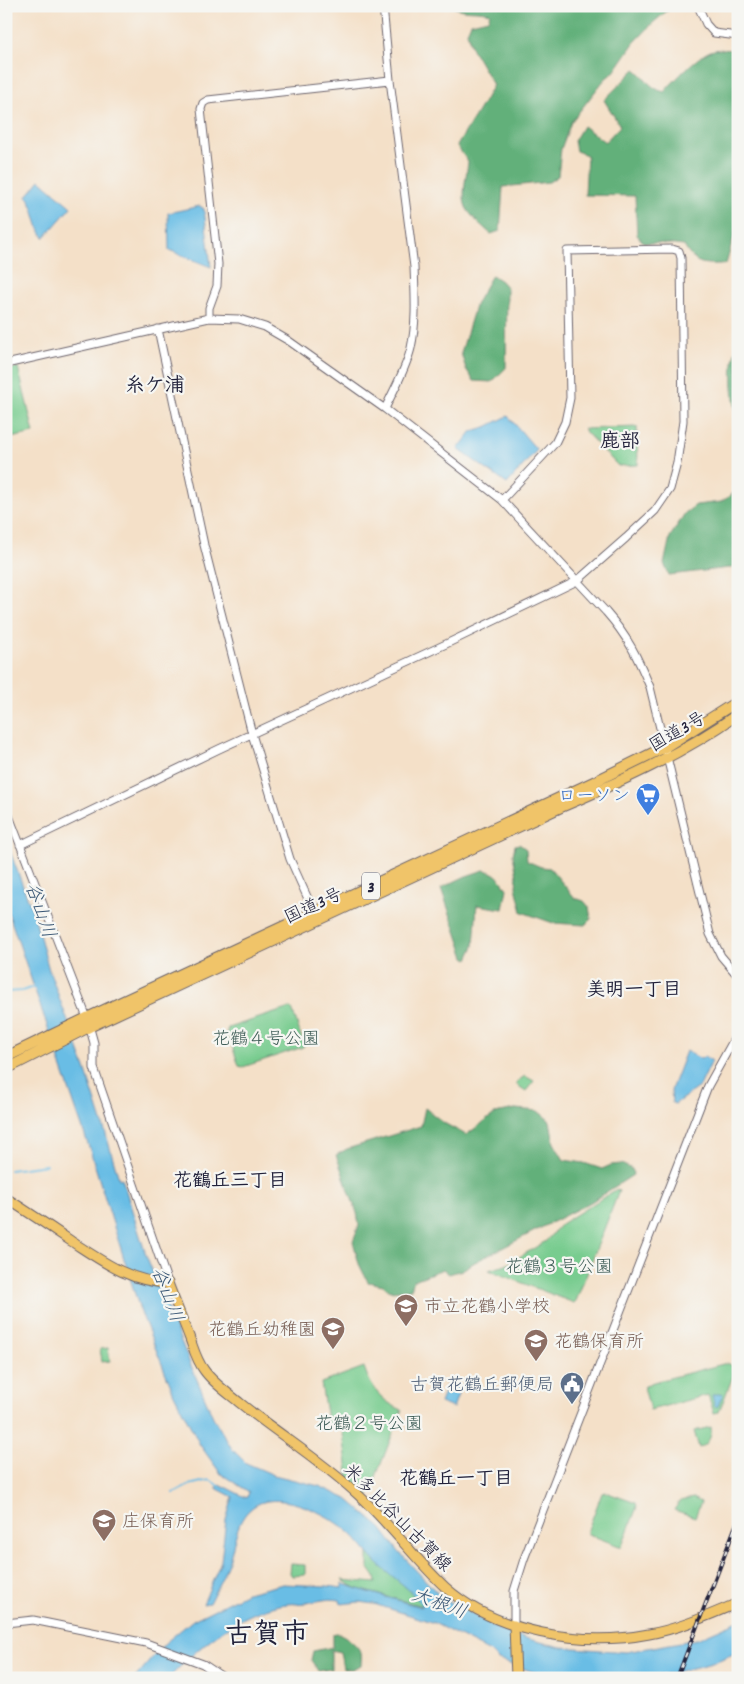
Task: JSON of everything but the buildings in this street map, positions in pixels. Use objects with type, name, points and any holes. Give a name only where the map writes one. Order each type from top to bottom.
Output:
[{"type":"highway","name":"国道3号","points":[[83,1025],[616,783],[666,752],[738,701]]},
{"type":"highway","name":"国道3号","points":[[6,1069],[43,1045],[314,912],[666,752],[687,747],[738,714]]},
{"type":"highway","name":"国道3号","points":[[6,1057],[43,1045]]},
{"type":"main road","points":[[6,1198],[93,1256],[124,1274],[163,1283]]},
{"type":"main road","name":"米多比谷山古賀線","points":[[163,1283],[199,1363],[208,1375],[246,1408],[355,1491],[446,1588],[474,1609],[514,1629],[589,1639],[631,1637],[670,1629],[738,1603]]},
{"type":"main road","points":[[514,1629],[516,1675]]},
{"type":"street","points":[[383,6],[390,80],[414,267],[415,320],[410,349],[385,409]]},
{"type":"street","points":[[698,6],[706,24],[714,33],[738,36]]},
{"type":"street","points":[[209,318],[209,308],[217,286],[218,264],[201,106],[208,100],[390,80]]},
{"type":"street","points":[[20,845],[577,581],[655,510],[670,489],[677,463],[683,422],[681,258],[678,251],[672,249],[567,252],[570,398],[565,422],[555,443],[502,500]]},
{"type":"street","points":[[6,364],[209,318],[239,319],[265,327],[289,341],[385,409],[502,500],[620,629],[636,653],[650,687],[704,916],[710,934],[721,956],[738,976]]},
{"type":"street","points":[[158,329],[204,545],[252,734],[290,859],[314,912]]},
{"type":"street","points":[[6,808],[83,1025],[94,1043],[94,1068],[163,1283]]},
{"type":"street","points":[[514,1629],[514,1591],[524,1559],[708,1086],[738,1032]]},
{"type":"street","points":[[6,1623],[33,1620],[146,1643],[203,1664],[224,1678]]},
{"type":"green space","points":[[452,6],[673,6],[634,43],[614,72],[605,79],[571,122],[561,149],[558,176],[549,182],[503,187],[500,231],[491,234],[474,218],[466,207],[464,191],[468,162],[457,146],[493,85],[472,49],[467,32],[471,23],[488,19],[490,13]]},
{"type":"green space","points":[[717,49],[738,49],[738,223],[726,264],[706,264],[693,258],[684,246],[644,243],[637,235],[635,196],[585,195],[587,155],[576,151],[574,141],[583,126],[605,142],[620,126],[604,100],[635,69],[654,88],[664,92],[701,56]]},
{"type":"green space","points":[[492,275],[507,288],[506,368],[492,382],[474,381],[466,369],[461,353],[476,303]]},
{"type":"green space","points":[[738,347],[738,410],[736,410],[733,387],[733,359]]},
{"type":"green space","points":[[18,367],[34,433],[6,439],[6,371]]},
{"type":"green space","points":[[637,427],[638,465],[618,466],[583,429]]},
{"type":"green space","points":[[738,490],[738,567],[669,575],[664,564],[670,537],[685,513],[696,505],[721,502]]},
{"type":"green space","points":[[519,844],[526,849],[527,861],[541,867],[550,868],[575,898],[584,901],[589,907],[591,919],[585,925],[553,923],[522,912],[516,887],[517,876],[513,855],[515,845]]},
{"type":"green space","points":[[484,870],[498,876],[507,889],[503,909],[477,905],[474,946],[468,959],[465,957],[441,888]]},
{"type":"green space","name":"花鶴４号公園","points":[[290,1008],[292,1009],[304,1045],[303,1047],[243,1067],[239,1066],[227,1031],[228,1028]]},
{"type":"green space","points":[[525,1076],[534,1081],[526,1091],[517,1085],[516,1082]]},
{"type":"green space","points":[[425,1108],[444,1123],[466,1135],[496,1113],[515,1109],[538,1111],[550,1121],[554,1143],[564,1160],[584,1163],[602,1169],[611,1165],[621,1164],[632,1169],[633,1175],[591,1202],[462,1270],[449,1274],[443,1269],[414,1280],[411,1289],[390,1291],[383,1285],[368,1282],[359,1264],[353,1241],[359,1225],[357,1213],[336,1155],[347,1149],[421,1126]]},
{"type":"green space","name":"花鶴３号公園","points":[[617,1189],[619,1191],[574,1303],[489,1270],[506,1265],[546,1241],[561,1224]]},
{"type":"green space","points":[[108,1348],[110,1361],[102,1362],[100,1349]]},
{"type":"green space","points":[[727,1363],[733,1366],[733,1376],[719,1412],[714,1413],[708,1395],[650,1410],[644,1387],[650,1383]]},
{"type":"green space","name":"花鶴２号公園","points":[[364,1367],[378,1393],[388,1402],[402,1410],[368,1497],[349,1480],[342,1426],[328,1426],[321,1383]]},
{"type":"green space","points":[[711,1427],[709,1440],[699,1448],[694,1431]]},
{"type":"green space","points":[[605,1492],[636,1503],[637,1507],[622,1546],[587,1532],[602,1493]]},
{"type":"green space","points":[[693,1498],[701,1502],[695,1517],[674,1510],[680,1501]]},
{"type":"green space","points":[[368,1551],[411,1591],[422,1606],[358,1589],[342,1580],[376,1583],[375,1577],[368,1567]]},
{"type":"green space","points":[[291,1564],[305,1565],[305,1575],[292,1576],[290,1573]]},
{"type":"green space","points":[[336,1633],[346,1637],[357,1647],[361,1653],[361,1665],[352,1669],[343,1669],[340,1652],[331,1650],[331,1669],[318,1671],[311,1660],[313,1651],[333,1647],[333,1634]]},
{"type":"water","points":[[40,180],[71,207],[44,238],[27,196]]},
{"type":"water","points":[[200,206],[204,209],[211,267],[169,250],[168,213]]},
{"type":"water","points":[[508,416],[537,450],[507,484],[458,449],[472,431],[486,427]]},
{"type":"water","name":"大根川","points":[[6,841],[34,915],[49,970],[84,1065],[119,1179],[122,1178],[146,1255],[213,1417],[232,1449],[246,1463],[274,1475],[319,1486],[347,1499],[381,1528],[399,1552],[444,1600],[458,1605],[496,1628],[524,1638],[561,1647],[626,1652],[697,1639],[738,1621],[738,1652],[712,1663],[669,1674],[637,1678],[551,1678],[498,1660],[490,1652],[434,1623],[374,1604],[359,1602],[341,1604],[340,1600],[331,1599],[284,1604],[245,1617],[205,1644],[169,1678],[135,1678],[165,1643],[193,1620],[247,1593],[283,1584],[342,1588],[343,1584],[422,1606],[413,1594],[378,1564],[342,1526],[318,1512],[292,1503],[279,1501],[266,1501],[256,1505],[243,1517],[223,1576],[209,1603],[203,1604],[221,1561],[226,1520],[233,1497],[216,1488],[219,1484],[247,1498],[249,1492],[221,1474],[200,1445],[174,1394],[140,1310],[90,1150],[6,906]]},
{"type":"water","points":[[686,1051],[701,1059],[704,1056],[712,1061],[700,1086],[675,1104],[672,1103],[671,1090]]},
{"type":"water","points":[[447,1384],[460,1389],[453,1408],[440,1403]]},
{"type":"water","points":[[722,1393],[718,1406],[715,1407],[712,1395]]},
{"type":"waterway","points":[[6,992],[22,991],[36,986]]},
{"type":"waterway","points":[[10,1170],[46,1165]]},
{"type":"waterway","points":[[174,1493],[189,1485],[210,1480],[220,1487]]},
{"type":"railway","points":[[677,1678],[738,1520]]},
{"type":"place","name":"ローソン","points":[[648,816]]},
{"type":"place","name":"市立花鶴小学校","points":[[406,1327]]},
{"type":"place","name":"花鶴丘幼稚園","points":[[333,1350]]},
{"type":"place","name":"花鶴保育所","points":[[536,1362]]},
{"type":"place","name":"古賀花鶴丘郵便局","points":[[572,1405]]},
{"type":"place","name":"庄保育所","points":[[104,1542]]},
{"type":"district","name":"糸ケ浦","points":[[155,384]]},
{"type":"district","name":"鹿部","points":[[620,440]]},
{"type":"district","name":"美明一丁目","points":[[634,988]]},
{"type":"district","name":"花鶴丘三丁目","points":[[230,1179]]},
{"type":"district","name":"花鶴丘一丁目","points":[[456,1477]]},
{"type":"district","name":"古賀市","points":[[267,1632]]},
{"type":"water label","name":"谷山川","points":[[42,910]]},
{"type":"water label","name":"谷山川","points":[[169,1294]]}]
